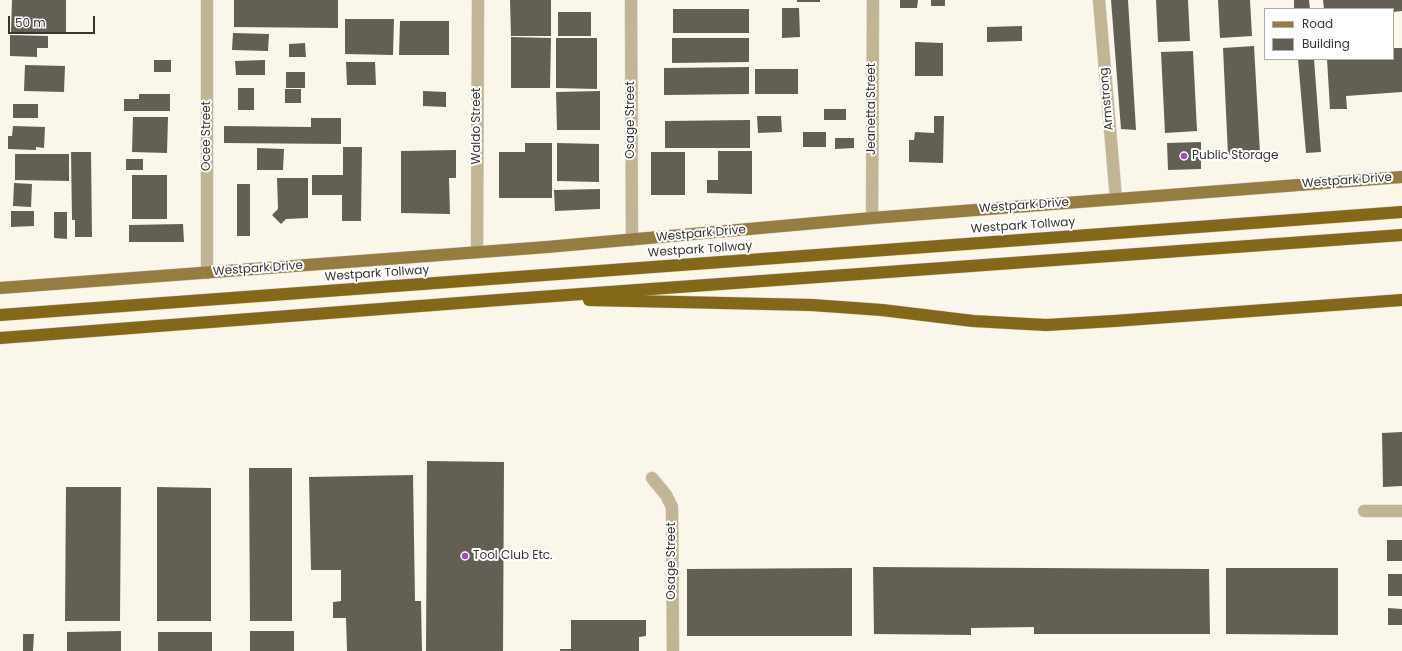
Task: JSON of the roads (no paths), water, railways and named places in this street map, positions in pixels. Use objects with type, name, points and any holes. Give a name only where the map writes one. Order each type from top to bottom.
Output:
[{"type":"highway","name":"Westpark Tollway","points":[[0,315],[1402,212]]},
{"type":"highway","points":[[0,338],[512,299],[1402,235]]},
{"type":"highway","points":[[512,299],[812,305],[882,310],[973,320],[1046,324],[1114,321],[1402,300]]},
{"type":"main road","name":"Westpark Drive","points":[[0,288],[632,240],[872,218],[1402,177]]},
{"type":"street","name":"Ocee Street","points":[[207,0],[207,273]]},
{"type":"street","name":"Waldo Street","points":[[477,252],[478,0]]},
{"type":"street","name":"Osage Street","points":[[631,0],[632,240]]},
{"type":"street","name":"Jeanetta Street","points":[[872,218],[873,0]]},
{"type":"street","name":"Armstrong","points":[[1099,0],[1116,199]]},
{"type":"street","name":"Osage Street","points":[[652,478],[666,495],[672,507],[673,651]]},
{"type":"street","points":[[1364,511],[1402,511]]},
{"type":"place","name":"Public Storage","points":[[1184,156]]},
{"type":"place","name":"Tool Club Etc.","points":[[465,556]]}]
